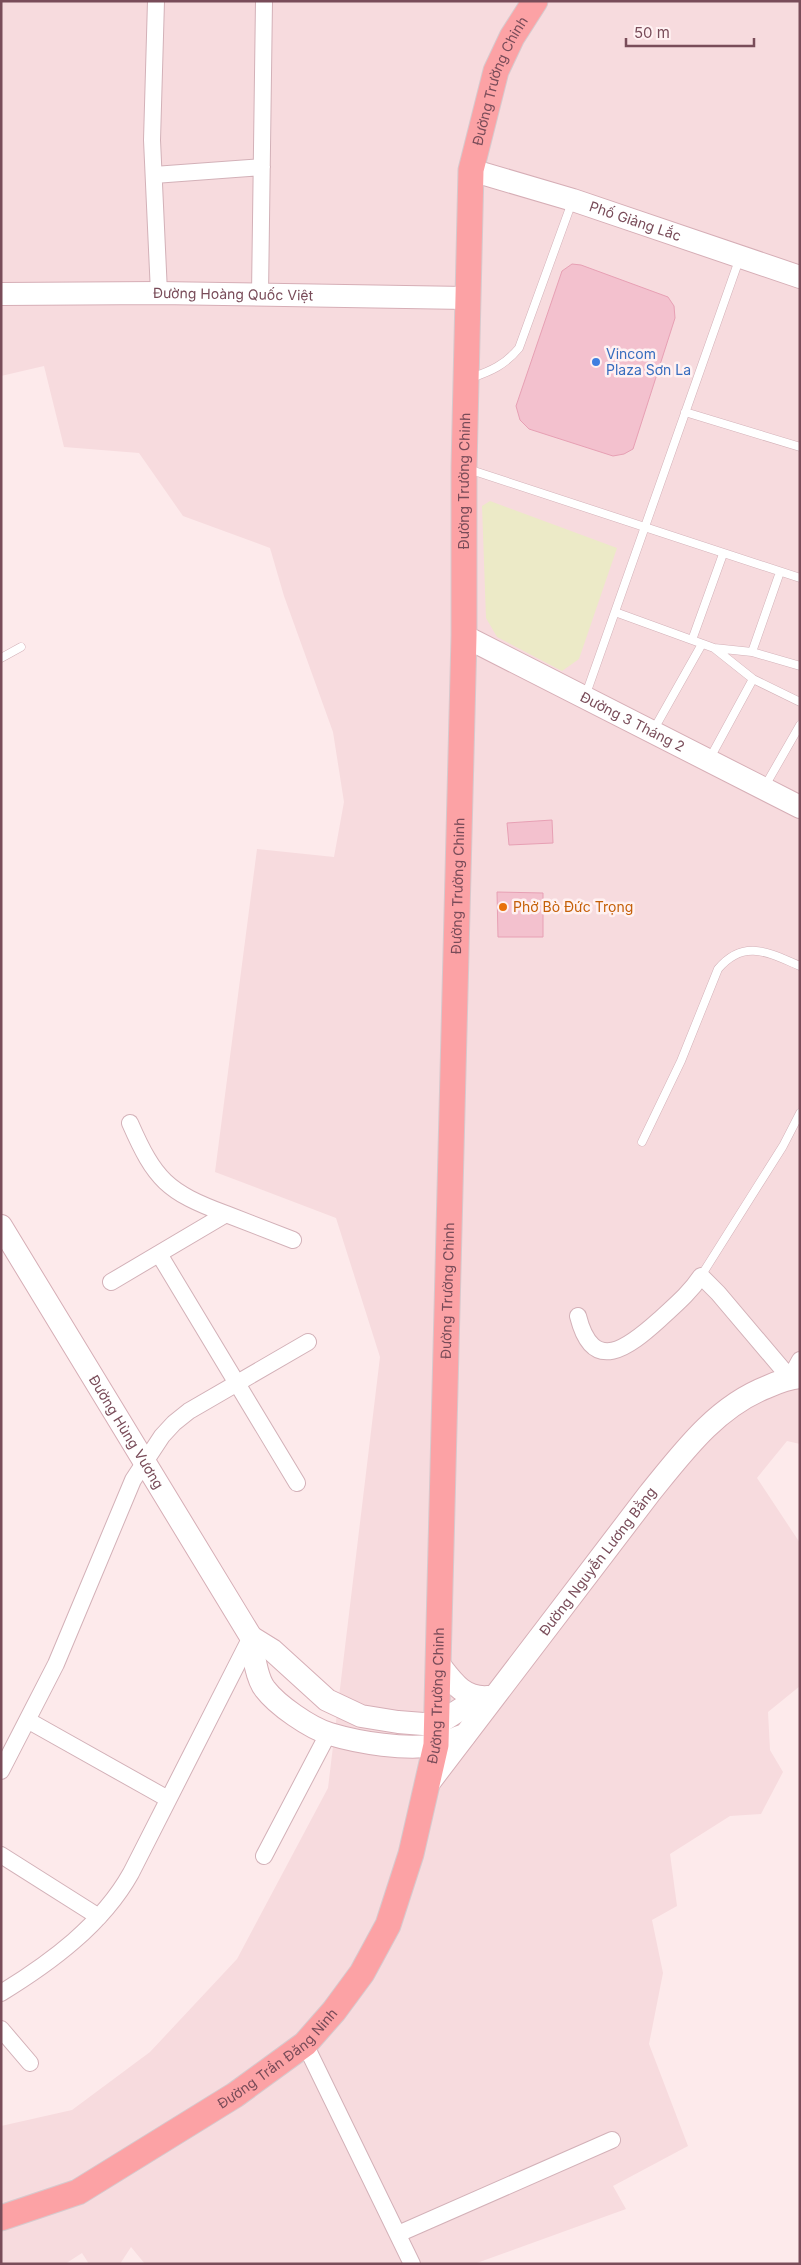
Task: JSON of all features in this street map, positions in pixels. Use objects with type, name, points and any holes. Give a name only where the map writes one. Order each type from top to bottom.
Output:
[{"type":"main road","name":"Đường Trường Chinh","points":[[428,1784],[436,1735],[438,1663],[464,636],[466,298],[471,170],[496,71],[512,37],[535,1]]},
{"type":"main road","name":"Đường Trần Đăng Ninh","points":[[1,2218],[78,2192],[235,2095],[305,2044],[334,2011],[362,1973],[388,1925],[411,1854],[428,1784]]},
{"type":"street","points":[[156,1],[152,140],[159,293]]},
{"type":"street","points":[[260,294],[264,1]]},
{"type":"street","points":[[154,175],[262,167]]},
{"type":"street","name":"Phố Giảng Lắc","points":[[471,170],[573,200],[800,278]]},
{"type":"street","name":"Đường Hoàng Quốc Việt","points":[[1,294],[159,293],[466,298]]},
{"type":"street","name":"Đường 3 Tháng 2","points":[[464,636],[585,696],[763,790],[800,807]]},
{"type":"street","points":[[130,1123],[144,1156],[173,1190],[201,1205],[293,1240]]},
{"type":"street","points":[[111,1282],[226,1214]]},
{"type":"street","name":"Đường Hùng Vương","points":[[1,1226],[251,1637],[256,1663],[264,1688],[286,1708],[328,1734],[370,1743],[436,1735]]},
{"type":"street","points":[[158,1254],[296,1484]]},
{"type":"street","points":[[578,1316],[585,1336],[592,1345],[608,1352],[617,1351],[628,1347],[639,1338],[684,1297],[701,1276],[797,1372]]},
{"type":"street","points":[[1,1771],[29,1720],[56,1664],[134,1480],[162,1436],[174,1423],[237,1383],[308,1342]]},
{"type":"street","name":"Đường Nguyễn Lương Bằng","points":[[428,1784],[465,1735],[486,1698],[687,1447],[714,1419],[747,1395],[797,1372]]},
{"type":"street","points":[[1,1993],[41,1966],[99,1917],[122,1889],[251,1637]]},
{"type":"street","name":"Đường Hùng Vương","points":[[251,1637],[272,1650],[328,1700],[362,1716],[398,1722],[436,1735]]},
{"type":"street","points":[[438,1663],[466,1695],[486,1698]]},
{"type":"street","points":[[436,1735],[486,1698]]},
{"type":"street","points":[[29,1720],[168,1799]]},
{"type":"street","points":[[264,1856],[328,1734]]},
{"type":"street","points":[[436,1735],[465,1735]]},
{"type":"street","points":[[1,1855],[99,1917]]},
{"type":"street","points":[[1,2029],[30,2064]]},
{"type":"street","points":[[305,2044],[412,2264]]},
{"type":"street","points":[[398,2234],[612,2140]]},
{"type":"lane","points":[[467,379],[495,370],[509,361],[519,348],[573,200]]},
{"type":"lane","points":[[585,696],[740,257]]},
{"type":"lane","points":[[685,412],[800,447]]},
{"type":"lane","points":[[464,467],[644,529],[800,578]]},
{"type":"lane","points":[[692,640],[723,554]]},
{"type":"lane","points":[[752,652],[780,572]]},
{"type":"lane","points":[[615,612],[714,648],[752,652],[800,666]]},
{"type":"lane","points":[[652,732],[702,644]]},
{"type":"lane","points":[[1,658],[21,647]]},
{"type":"lane","points":[[714,648],[753,679],[800,702]]},
{"type":"lane","points":[[709,761],[753,679]]},
{"type":"lane","points":[[763,790],[800,724]]},
{"type":"lane","points":[[642,1142],[681,1061],[718,969],[724,962],[737,953],[758,950],[800,966]]},
{"type":"lane","points":[[701,1276],[783,1146],[800,1113]]},
{"type":"shaded area","points":[[1,1],[800,1],[800,1444],[787,1441],[757,1478],[800,1543],[800,1686],[768,1712],[770,1750],[783,1772],[761,1814],[730,1816],[670,1854],[677,1906],[652,1920],[663,1973],[649,2044],[688,2146],[613,2186],[626,2209],[474,2264],[145,2264],[131,2247],[120,2264],[89,2264],[82,2253],[65,2264],[1,2264],[1,2126],[72,2110],[150,2052],[237,1959],[328,1788],[380,1357],[336,1218],[215,1172],[257,849],[334,857],[344,802],[333,732],[284,596],[270,548],[183,516],[139,453],[64,447],[44,366],[1,376]]},
{"type":"shaded area","points":[[490,501],[617,548],[579,659],[562,671],[497,637],[486,618],[482,506]]},
{"type":"building","name":"Vincom Plaza Sơn La","points":[[572,264],[581,265],[668,297],[674,306],[675,318],[633,449],[624,454],[613,456],[529,429],[520,420],[516,406],[562,271]]},
{"type":"building","points":[[552,820],[553,843],[509,845],[507,823]]},
{"type":"building","points":[[497,892],[543,893],[543,937],[498,937]]},
{"type":"place","name":"Vincom Plaza Sơn La","points":[[596,362]]},
{"type":"place","name":"Phở Bò Đức Trọng","points":[[503,907]]}]
